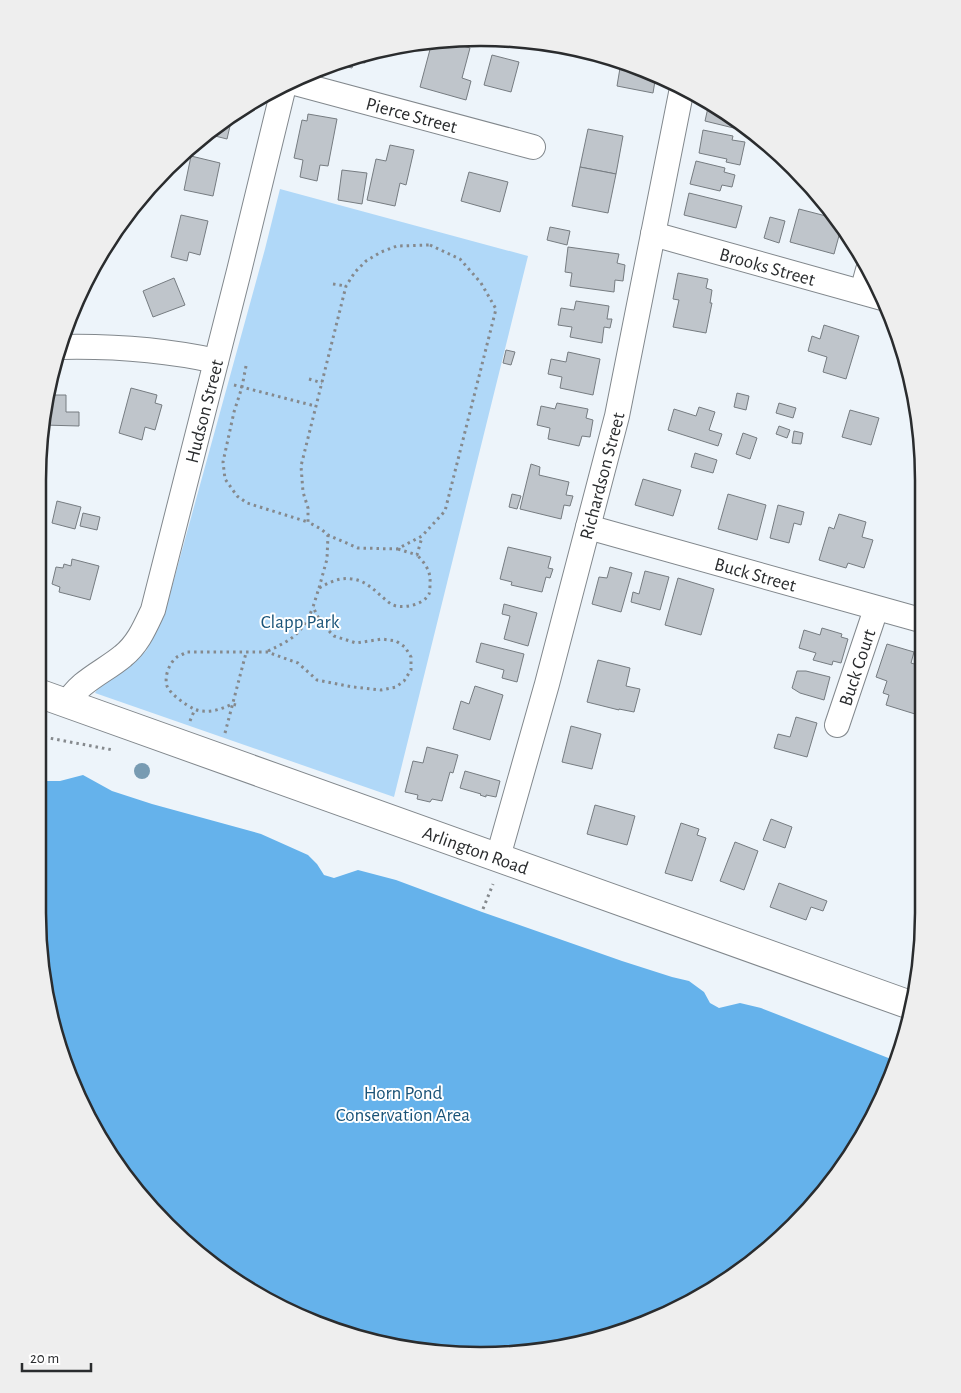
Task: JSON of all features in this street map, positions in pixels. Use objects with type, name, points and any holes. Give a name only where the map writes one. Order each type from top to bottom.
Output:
[{"type":"street","name":"Pierce Street","points":[[301,85],[533,147]]},
{"type":"street","name":"Hudson Street","points":[[67,704],[79,687],[129,651],[140,638],[153,610],[282,94]]},
{"type":"street","name":"Richardson Street","points":[[498,857],[547,684],[618,410],[681,95]]},
{"type":"street","name":"Brooks Street","points":[[653,234],[869,287]]},
{"type":"street","points":[[67,347],[114,347],[166,352],[216,361]]},
{"type":"street","name":"Buck Street","points":[[588,527],[915,619]]},
{"type":"street","name":"Buck Court","points":[[837,725],[876,609]]},
{"type":"street","name":"Arlington Road","points":[[46,696],[905,1003]]},
{"type":"path","points":[[308,522],[308,508],[302,492],[301,466],[346,286],[355,272],[366,261],[381,252],[397,246],[430,245],[460,259],[481,283],[496,309],[444,511],[422,536],[397,549]]},
{"type":"path","points":[[333,284],[346,286]]},
{"type":"path","points":[[246,366],[223,462],[225,479],[237,496],[247,503],[308,522],[328,535],[358,548],[397,549],[417,555],[426,565],[431,578],[429,594],[422,602],[409,606],[393,605],[371,586],[353,579],[336,579],[320,588]]},
{"type":"path","points":[[309,379],[322,383]]},
{"type":"path","points":[[232,385],[316,406]]},
{"type":"path","points":[[267,652],[285,644],[305,624],[320,588],[327,559],[328,535]]},
{"type":"path","points":[[417,555],[422,536]]},
{"type":"path","points":[[234,705],[221,710],[195,709],[178,700],[167,686],[167,671],[176,658],[187,652],[267,652],[298,664],[317,680],[344,686],[381,690],[396,687],[404,681],[411,670],[411,657],[405,647],[396,641],[382,639],[356,643],[334,636],[321,623],[313,607]]},
{"type":"path","points":[[223,741],[234,705],[246,652]]},
{"type":"path","points":[[46,737],[113,750]]},
{"type":"path","points":[[483,909],[493,884]]},
{"type":"green space","name":"Clapp Park","points":[[280,189],[528,256],[394,797],[95,693],[98,688],[146,651],[165,612]]},
{"type":"water","name":"Horn Pond Conservation Area","points":[[83,775],[112,791],[261,834],[308,855],[324,875],[334,878],[358,870],[396,880],[622,961],[689,981],[704,992],[710,1003],[719,1008],[740,1003],[761,1008],[890,1058],[882,1079],[857,1130],[842,1154],[807,1199],[788,1220],[745,1257],[698,1289],[673,1302],[647,1314],[593,1332],[537,1343],[509,1346],[480,1347],[424,1343],[368,1332],[341,1324],[314,1314],[263,1289],[239,1274],[194,1239],[173,1220],[136,1177],[104,1130],[91,1105],[79,1079],[61,1025],[50,969],[47,941],[46,781],[60,781]]},
{"type":"building","points":[[465,47],[470,48],[462,78],[471,81],[466,100],[420,87],[430,49]]},
{"type":"building","points":[[492,55],[519,62],[511,92],[484,85]]},
{"type":"building","points":[[620,69],[655,83],[653,93],[617,86]]},
{"type":"building","points":[[707,110],[734,128],[705,121]]},
{"type":"building","points":[[308,114],[337,119],[328,166],[320,165],[317,181],[300,177],[303,160],[294,158],[302,120],[307,121]]},
{"type":"building","points":[[230,126],[227,139],[216,136]]},
{"type":"building","points":[[588,129],[623,136],[616,174],[580,167]]},
{"type":"building","points":[[703,130],[733,136],[732,140],[745,142],[740,165],[726,162],[727,159],[699,153]]},
{"type":"building","points":[[390,145],[414,150],[406,185],[400,183],[395,206],[367,200],[376,159],[386,161]]},
{"type":"building","points":[[192,156],[220,163],[213,196],[184,190]]},
{"type":"building","points":[[696,161],[725,168],[724,172],[735,175],[732,187],[722,185],[720,191],[690,184]]},
{"type":"building","points":[[580,167],[616,174],[608,213],[572,206]]},
{"type":"building","points":[[342,170],[367,173],[362,204],[338,200]]},
{"type":"building","points":[[469,172],[508,182],[500,212],[461,201]]},
{"type":"building","points":[[689,193],[742,206],[736,228],[684,215]]},
{"type":"building","points":[[799,209],[825,216],[839,235],[834,254],[790,242]]},
{"type":"building","points":[[181,215],[208,221],[200,255],[189,252],[187,261],[171,257]]},
{"type":"building","points":[[770,217],[785,221],[779,243],[764,238]]},
{"type":"building","points":[[550,227],[570,231],[567,245],[547,240]]},
{"type":"building","points":[[568,247],[619,254],[617,263],[625,265],[623,281],[615,280],[614,292],[570,286],[572,273],[565,272]]},
{"type":"building","points":[[678,273],[708,279],[706,288],[712,290],[710,303],[712,303],[706,333],[673,327],[679,300],[673,299]]},
{"type":"building","points":[[174,278],[185,305],[153,317],[143,291]]},
{"type":"building","points":[[576,301],[609,306],[607,319],[612,319],[610,328],[604,327],[602,343],[570,337],[572,327],[558,325],[561,308],[574,310]]},
{"type":"building","points":[[824,325],[859,336],[846,379],[823,372],[827,357],[808,351],[812,336],[820,339]]},
{"type":"building","points":[[506,350],[515,352],[511,365],[503,363]]},
{"type":"building","points":[[568,352],[600,359],[593,395],[560,388],[562,377],[548,374],[551,359],[566,362]]},
{"type":"building","points":[[131,388],[157,395],[155,403],[162,405],[155,430],[145,427],[142,440],[119,433]]},
{"type":"building","points":[[737,393],[749,396],[746,410],[734,407]]},
{"type":"building","points":[[55,395],[66,395],[66,412],[79,412],[79,426],[50,425]]},
{"type":"building","points":[[557,403],[588,409],[586,418],[593,420],[590,437],[582,436],[579,446],[548,439],[550,428],[537,425],[541,406],[555,409]]},
{"type":"building","points":[[779,403],[796,408],[793,418],[776,413]]},
{"type":"building","points":[[699,407],[715,412],[709,430],[722,434],[718,446],[668,430],[674,409],[696,416]]},
{"type":"building","points":[[850,410],[879,418],[871,445],[842,437]]},
{"type":"building","points":[[779,426],[790,430],[787,438],[776,434]]},
{"type":"building","points":[[794,431],[803,433],[801,444],[792,443]]},
{"type":"building","points":[[743,433],[757,438],[750,459],[736,454]]},
{"type":"building","points":[[695,453],[717,460],[713,473],[691,467]]},
{"type":"building","points":[[531,464],[540,467],[539,475],[569,482],[566,495],[573,496],[570,506],[564,505],[561,519],[520,509]]},
{"type":"building","points":[[643,479],[681,490],[673,516],[635,505]]},
{"type":"building","points":[[512,494],[521,496],[517,509],[509,507]]},
{"type":"building","points":[[728,494],[766,505],[757,540],[718,529]]},
{"type":"building","points":[[57,501],[81,507],[75,529],[52,523]]},
{"type":"building","points":[[778,505],[804,512],[801,525],[794,523],[789,543],[770,538]]},
{"type":"building","points":[[83,513],[100,517],[97,530],[80,526]]},
{"type":"building","points":[[839,514],[866,522],[862,537],[873,540],[864,568],[848,563],[846,568],[819,560],[829,527],[834,529]]},
{"type":"building","points":[[508,547],[551,557],[548,568],[553,569],[550,578],[546,577],[542,592],[511,585],[512,582],[500,579]]},
{"type":"building","points":[[72,559],[99,566],[90,600],[59,592],[60,587],[52,584],[56,567],[63,568],[64,564],[71,566]]},
{"type":"building","points":[[610,567],[632,573],[621,612],[592,604],[599,577],[607,578]]},
{"type":"building","points":[[645,571],[669,577],[660,610],[631,602],[633,592],[639,594]]},
{"type":"building","points":[[678,578],[714,589],[701,635],[665,625]]},
{"type":"building","points":[[504,604],[537,613],[528,646],[504,639],[510,616],[502,614]]},
{"type":"building","points":[[822,628],[842,634],[841,637],[848,639],[841,663],[833,661],[832,665],[813,660],[816,653],[799,648],[804,630],[820,635]]},
{"type":"building","points":[[481,643],[524,654],[517,682],[502,678],[504,670],[476,662]]},
{"type":"building","points":[[887,644],[914,652],[911,663],[915,664],[915,714],[886,705],[889,695],[883,693],[887,681],[876,677]]},
{"type":"building","points":[[598,660],[630,668],[626,686],[640,689],[634,712],[587,702]]},
{"type":"building","points":[[797,671],[806,671],[830,677],[824,700],[800,693],[792,688]]},
{"type":"building","points":[[475,686],[503,695],[490,740],[453,729],[461,701],[469,704]]},
{"type":"building","points":[[796,717],[817,723],[807,757],[774,748],[778,734],[790,737]]},
{"type":"building","points":[[571,726],[601,734],[592,769],[562,762]]},
{"type":"building","points":[[427,747],[458,755],[453,773],[450,772],[442,801],[432,799],[430,802],[417,799],[418,795],[405,792],[413,761],[423,763]]},
{"type":"building","points":[[465,771],[500,781],[496,797],[486,795],[486,797],[460,788]]},
{"type":"building","points":[[595,805],[635,816],[627,845],[587,834]]},
{"type":"building","points":[[771,819],[792,827],[785,848],[763,840]]},
{"type":"building","points":[[681,823],[699,829],[697,835],[706,838],[692,881],[665,873]]},
{"type":"building","points":[[735,842],[758,851],[744,890],[720,881]]},
{"type":"building","points":[[779,883],[827,901],[823,911],[811,907],[806,920],[770,907]]}]
